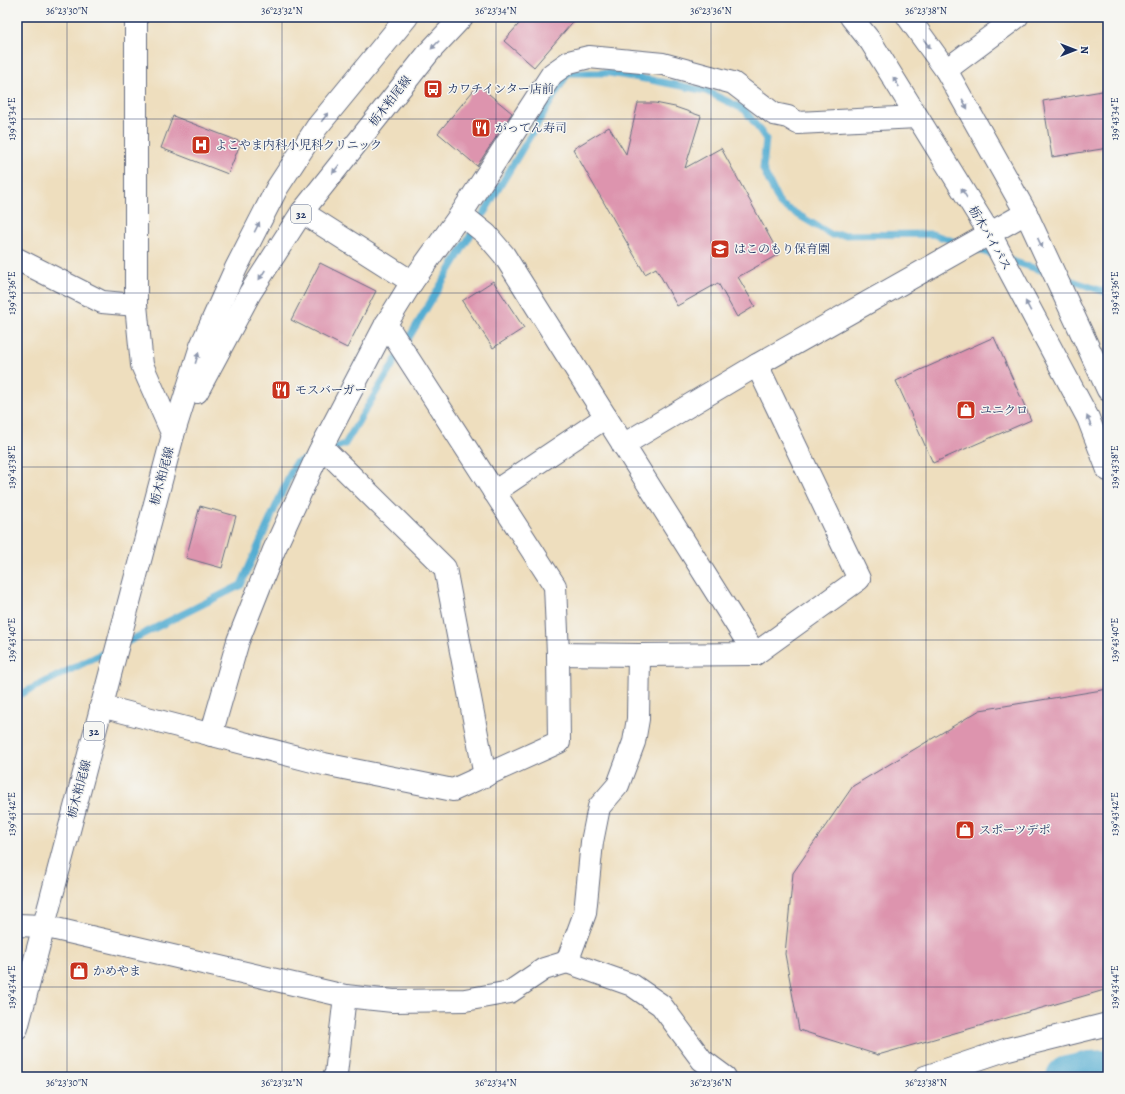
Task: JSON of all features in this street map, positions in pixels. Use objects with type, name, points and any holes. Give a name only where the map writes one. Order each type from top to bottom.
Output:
[{"type":"street","points":[[136,17],[136,305],[142,365],[173,435]]},
{"type":"street","name":"栃木粕尾線","points":[[17,1028],[173,435],[201,346],[236,268],[277,188],[317,127],[407,17]]},
{"type":"street","name":"栃木粕尾線","points":[[173,435],[250,293],[302,212],[430,51],[462,17]]},
{"type":"street","name":"栃木バイパス","points":[[851,17],[871,42],[990,234],[1088,418],[1108,470]]},
{"type":"street","points":[[908,17],[946,70],[1026,213],[1108,390]]},
{"type":"street","points":[[946,70],[1017,17]]},
{"type":"street","points":[[211,735],[238,641],[274,550],[322,447],[386,324],[412,282],[460,214],[552,74],[569,62],[589,57],[663,64],[733,83],[774,114],[788,117],[798,123],[917,117]]},
{"type":"street","points":[[302,212],[412,282]]},
{"type":"street","points":[[623,445],[757,365],[1026,213]]},
{"type":"street","points":[[460,214],[486,234],[504,255],[755,654]]},
{"type":"street","points":[[17,259],[102,302],[136,305]]},
{"type":"street","points":[[101,706],[324,764],[453,790],[560,742],[555,586],[386,324]]},
{"type":"street","points":[[558,654],[755,654],[859,579],[757,365]]},
{"type":"street","points":[[494,492],[606,417]]},
{"type":"street","points":[[322,447],[445,568],[485,776]]},
{"type":"street","points":[[567,962],[585,913],[592,842],[599,807],[618,785],[634,742],[638,719],[639,655]]},
{"type":"street","points":[[17,925],[44,926],[345,996],[393,1001],[465,1000],[510,992],[544,969],[567,962],[632,985],[661,1005],[702,1060],[725,1077]]},
{"type":"street","points":[[334,1077],[336,1074],[345,996]]},
{"type":"street","points":[[925,1077],[1008,1049],[1108,1024]]},
{"type":"building","points":[[525,17],[577,17],[534,67],[504,41]]},
{"type":"building","points":[[478,85],[512,113],[477,166],[438,133]]},
{"type":"building","points":[[1108,90],[1108,148],[1052,157],[1043,101]]},
{"type":"building","name":"はこのもり保育園","points":[[638,103],[655,103],[675,107],[701,116],[685,168],[721,148],[779,254],[738,277],[755,306],[737,317],[718,283],[677,306],[656,268],[645,274],[573,149],[609,127],[626,154]]},
{"type":"building","name":"よこやま内科小児科クリニック","points":[[173,116],[241,142],[228,174],[161,148]]},
{"type":"building","points":[[320,263],[376,291],[347,348],[291,320]]},
{"type":"building","points":[[493,281],[524,328],[493,348],[462,301]]},
{"type":"building","points":[[994,337],[1031,420],[933,463],[896,381]]},
{"type":"building","points":[[200,506],[236,516],[222,568],[186,558]]},
{"type":"building","name":"スポーツデポ","points":[[1108,689],[1108,989],[878,1055],[799,1030],[785,954],[793,873],[853,786],[980,710]]},
{"type":"waterway","points":[[329,450],[345,444],[568,73],[609,73],[706,91],[745,110],[766,139],[763,169],[780,204],[832,235],[932,234],[962,244]]},
{"type":"waterway","points":[[973,248],[996,256]]},
{"type":"waterway","points":[[1009,260],[1049,273]]},
{"type":"waterway","points":[[1061,277],[1108,293]]},
{"type":"waterway","points":[[123,644],[241,585],[295,463],[312,457]]},
{"type":"waterway","points":[[17,696],[112,649]]},
{"type":"waterway","points":[[1067,1077],[1091,1072],[1108,1071]]},
{"type":"place","name":"カワチインター店前","points":[[433,89]]},
{"type":"place","name":"がってん寿司","points":[[481,128]]},
{"type":"place","name":"よこやま内科小児科クリニック","points":[[201,145]]},
{"type":"place","name":"はこのもり保育園","points":[[720,249]]},
{"type":"place","name":"モスバーガー","points":[[281,390]]},
{"type":"place","name":"ユニクロ","points":[[966,410]]},
{"type":"place","name":"スポーツデポ","points":[[965,830]]},
{"type":"place","name":"かめやま","points":[[79,971]]}]
